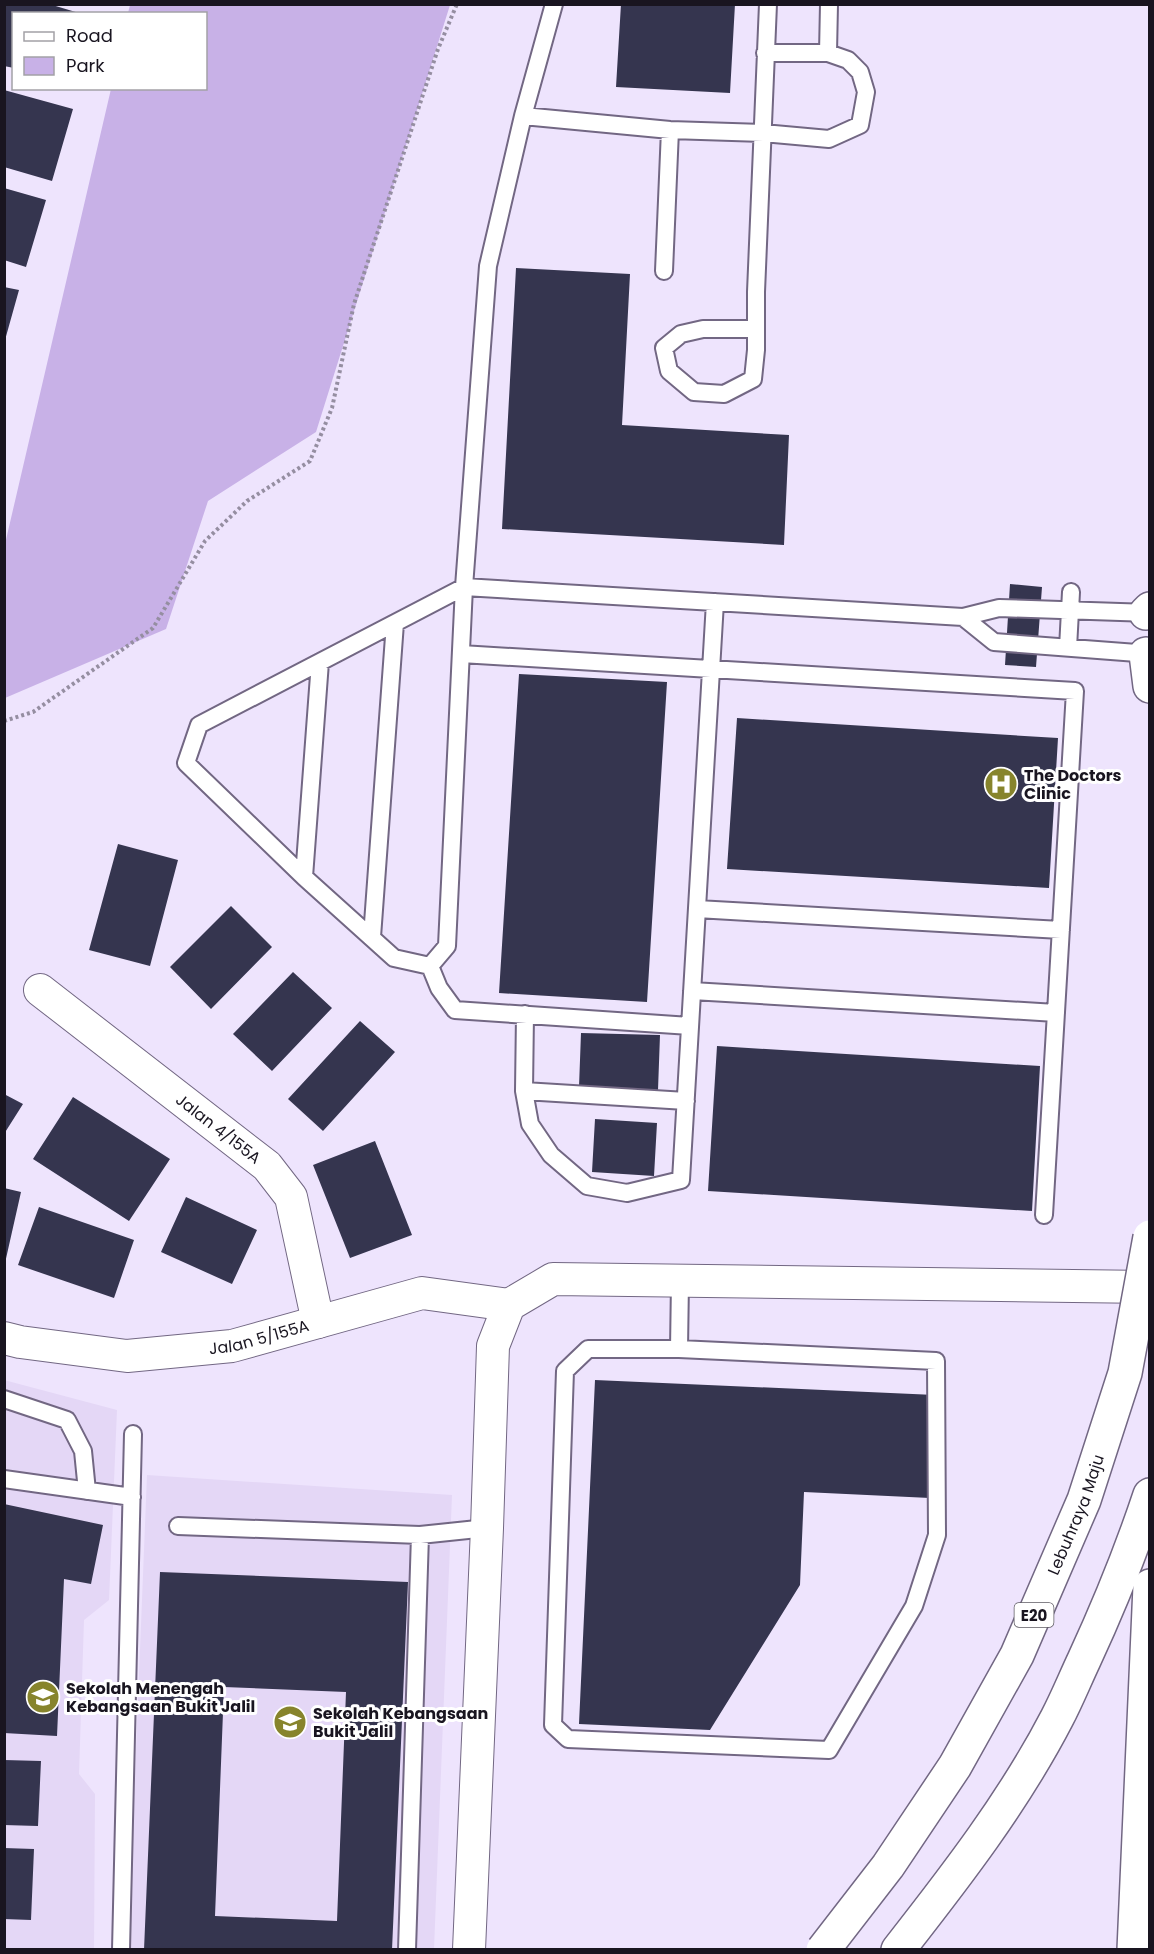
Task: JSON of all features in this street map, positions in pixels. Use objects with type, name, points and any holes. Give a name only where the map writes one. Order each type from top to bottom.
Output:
[{"type":"main road","points":[[1148,654],[1149,686]]},
{"type":"main road","name":"Lebuhraya Maju","points":[[823,1950],[888,1866],[955,1767],[1017,1655],[1084,1500],[1122,1384],[1149,1237]]},
{"type":"main road","points":[[898,1950],[963,1867],[1029,1767],[1058,1717],[1132,1548],[1149,1495]]},
{"type":"main road","points":[[1134,1950],[1149,1586]]},
{"type":"street","name":"Jalan 4/155A","points":[[40,990],[267,1166],[291,1197],[318,1322]]},
{"type":"street","points":[[469,1950],[493,1346],[509,1305],[553,1279],[1149,1287]]},
{"type":"street","name":"Jalan 5/155A","points":[[4,1338],[127,1356],[232,1346],[422,1293],[509,1305]]},
{"type":"lane","points":[[430,966],[447,946],[464,587],[488,266],[523,116],[554,4]]},
{"type":"lane","points":[[755,329],[703,329],[681,334],[664,348],[669,371],[694,392],[724,394],[753,379],[763,133],[765,53],[768,4]]},
{"type":"lane","points":[[828,53],[830,4]]},
{"type":"lane","points":[[523,116],[670,130],[763,133],[829,139],[860,125],[866,92],[860,72],[848,60],[828,53],[765,53]]},
{"type":"lane","points":[[664,271],[670,130]]},
{"type":"lane","points":[[430,966],[394,958],[304,877],[186,763],[199,725],[464,587],[963,617],[999,608],[1148,611]]},
{"type":"lane","points":[[1068,648],[1071,592]]},
{"type":"lane","points":[[525,1014],[524,1091],[530,1124],[551,1155],[587,1186],[627,1193],[681,1180],[716,602]]},
{"type":"lane","points":[[963,617],[994,642],[1148,654]]},
{"type":"lane","points":[[372,937],[395,623]]},
{"type":"lane","points":[[461,654],[1075,691],[1044,1215]]},
{"type":"lane","points":[[304,877],[320,662]]},
{"type":"lane","points":[[697,909],[1061,930]]},
{"type":"lane","points":[[430,966],[439,988],[455,1010],[690,1026]]},
{"type":"lane","points":[[692,991],[1056,1013]]},
{"type":"lane","points":[[524,1091],[686,1101]]},
{"type":"lane","points":[[679,1349],[680,1281]]},
{"type":"lane","points":[[588,1349],[679,1349],[936,1361],[937,1535],[914,1606],[829,1750],[568,1739],[553,1725],[565,1371],[588,1349]]},
{"type":"lane","points":[[4,1399],[67,1420],[83,1451],[87,1491]]},
{"type":"lane","points":[[120,1950],[134,1434]]},
{"type":"lane","points":[[4,1479],[132,1497]]},
{"type":"lane","points":[[178,1526],[420,1536],[487,1528]]},
{"type":"lane","points":[[407,1950],[420,1536]]},
{"type":"path","points":[[4,720],[33,712],[153,628],[205,541],[247,501],[309,461],[332,408],[354,304],[438,49],[457,4]]},
{"type":"shaded area","name":"Sekolah Menengah Kebangsaan Bukit Jalil","points":[[4,1380],[117,1410],[109,1600],[84,1620],[79,1774],[95,1794],[94,1949],[5,1949]]},
{"type":"shaded area","name":"Sekolah Kebangsaan Bukit Jalil","points":[[147,1475],[452,1495],[434,1949],[128,1950]]},
{"type":"green space","points":[[130,5],[450,5],[316,432],[208,501],[166,629],[5,698],[5,544],[111,90],[207,90],[207,12],[128,12]]},
{"type":"building","points":[[4,4],[49,4],[76,12],[12,12],[12,68],[4,66]]},
{"type":"building","points":[[621,4],[735,4],[730,93],[616,87]]},
{"type":"building","points":[[4,90],[73,109],[52,181],[4,167]]},
{"type":"building","points":[[4,188],[46,200],[26,267],[4,260]]},
{"type":"building","points":[[516,268],[630,274],[622,425],[789,435],[784,545],[502,529]]},
{"type":"building","points":[[4,287],[19,290],[5,340],[4,340]]},
{"type":"building","points":[[1010,584],[1042,587],[1036,667],[1005,665]]},
{"type":"building","points":[[519,674],[667,682],[647,1002],[499,993]]},
{"type":"building","points":[[737,718],[1058,738],[1049,888],[727,869]]},
{"type":"building","points":[[118,844],[178,860],[150,966],[89,950]]},
{"type":"building","points":[[231,906],[272,947],[211,1009],[170,967]]},
{"type":"building","points":[[293,972],[332,1008],[272,1071],[233,1034]]},
{"type":"building","points":[[360,1021],[395,1052],[323,1131],[288,1099]]},
{"type":"building","points":[[581,1033],[660,1035],[658,1090],[579,1087]]},
{"type":"building","points":[[717,1046],[1040,1066],[1032,1211],[708,1191]]},
{"type":"building","points":[[4,1094],[23,1104],[4,1134]]},
{"type":"building","points":[[73,1097],[170,1159],[129,1221],[33,1159]]},
{"type":"building","points":[[595,1119],[657,1123],[654,1176],[592,1172]]},
{"type":"building","points":[[375,1141],[412,1235],[350,1258],[313,1165]]},
{"type":"building","points":[[4,1188],[21,1192],[5,1263],[4,1263]]},
{"type":"building","points":[[186,1197],[257,1230],[232,1284],[161,1252]]},
{"type":"building","points":[[39,1207],[134,1240],[114,1298],[18,1265]]},
{"type":"building","points":[[595,1380],[935,1395],[930,1498],[804,1492],[800,1585],[710,1730],[579,1724]]},
{"type":"building","points":[[4,1504],[103,1525],[91,1584],[64,1579],[57,1736],[4,1733]]},
{"type":"building","points":[[160,1572],[408,1582],[392,1950],[144,1950]],"holes":[[[224,1687],[346,1692],[337,1921],[215,1916]]]},
{"type":"building","points":[[4,1760],[41,1761],[38,1826],[4,1825]]},
{"type":"building","points":[[4,1848],[34,1849],[31,1920],[4,1919]]},
{"type":"place","name":"The Doctors Clinic","points":[[1001,784]]},
{"type":"place","name":"Sekolah Menengah Kebangsaan Bukit Jalil","points":[[43,1697]]},
{"type":"place","name":"Sekolah Kebangsaan Bukit Jalil","points":[[290,1722]]}]
